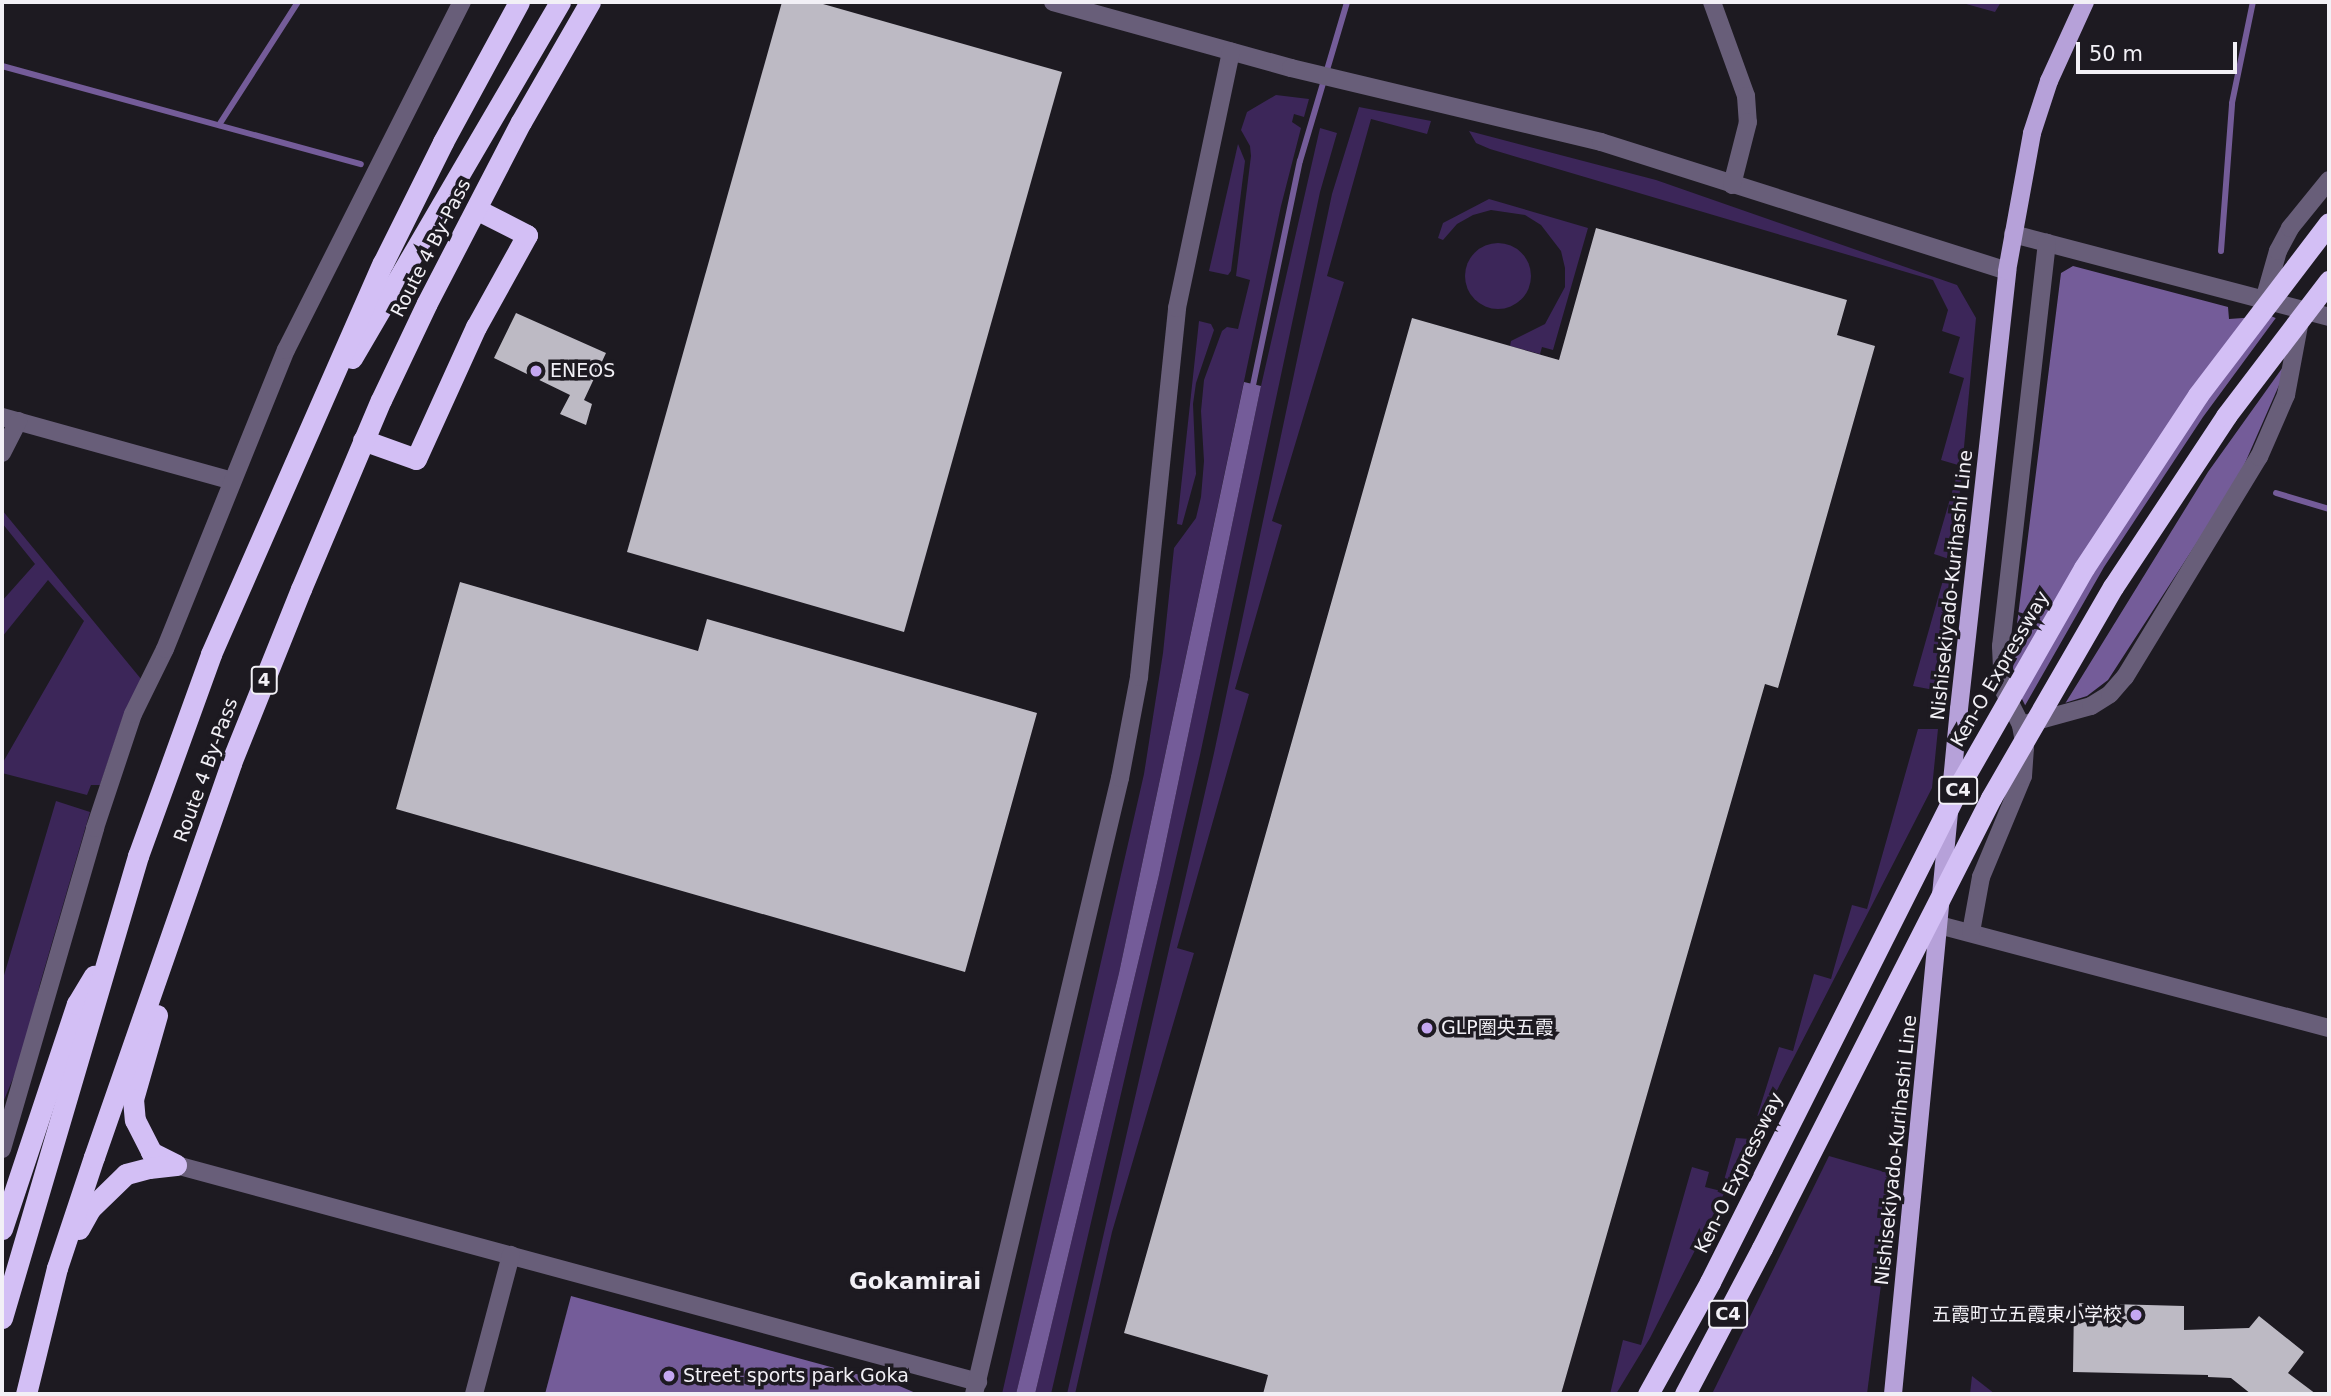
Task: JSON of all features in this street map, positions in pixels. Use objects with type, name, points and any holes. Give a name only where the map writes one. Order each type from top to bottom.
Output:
[{"type":"highway","name":"Route 4 By-Pass","points":[[2,1318],[108,953],[174,751],[248,564],[395,239],[519,2]]},
{"type":"highway","points":[[313,419],[376,321],[560,2]]},
{"type":"highway","name":"Route 4 By-Pass","points":[[26,1394],[57,1268],[247,724],[363,440],[427,303],[521,122],[590,2]]},
{"type":"highway","points":[[363,440],[416,459],[476,327],[527,234],[476,209]]},
{"type":"highway","name":"Ken-O Expressway","points":[[1648,1394],[1710,1282],[1962,781],[2084,568],[2198,395],[2329,223]]},
{"type":"highway","name":"C4","points":[[1685,1394],[1992,798],[2113,587],[2225,416],[2329,281]]},
{"type":"highway","points":[[176,1165],[151,1152],[135,1120],[134,1099],[182,904]]},
{"type":"highway","points":[[2,1230],[77,1004],[108,953]]},
{"type":"highway","points":[[57,1268],[90,1209],[115,1184],[136,1171],[176,1165]]},
{"type":"highway","points":[[1695,1394],[1762,1248]]},
{"type":"main road","name":"Nishisekiyado-Kurihashi Line","points":[[1893,1394],[2007,271],[2032,133],[2049,81],[2085,2]]},
{"type":"street","points":[[2,1149],[5,1128],[95,828],[133,714],[165,649],[286,350],[462,2]]},
{"type":"street","points":[[1053,2],[1291,68],[1601,142],[2007,271]]},
{"type":"street","points":[[1712,2],[1745,96],[1748,122],[1732,185]]},
{"type":"street","points":[[176,1165],[511,1255],[976,1388],[1120,778],[1139,677],[1177,308],[1231,52]]},
{"type":"street","points":[[2264,300],[2278,251],[2290,228],[2329,180]]},
{"type":"street","points":[[2013,234],[2329,317]]},
{"type":"street","points":[[1971,933],[1981,877],[2023,776],[2025,748],[2021,725],[2004,689],[2001,646],[2047,243]]},
{"type":"street","points":[[2021,725],[2091,706],[2110,694],[2125,677],[2259,457],[2286,395],[2302,310]]},
{"type":"street","points":[[2,453],[10,419],[232,481]]},
{"type":"street","points":[[1939,925],[2329,1028]]},
{"type":"street","points":[[474,1394],[511,1255]]},
{"type":"shaded area","points":[[1959,2],[2001,2],[1995,12]]},
{"type":"shaded area","points":[[1276,95],[1309,99],[1304,117],[1294,114],[1292,122],[1301,128],[1281,206],[1119,973],[1016,1394],[1002,1394],[1144,774],[1163,653],[1174,548],[1196,518],[1201,497],[1204,461],[1201,411],[1204,380],[1222,331],[1227,327],[1238,329],[1250,280],[1236,276],[1251,156],[1250,146],[1241,130],[1247,112]]},
{"type":"shaded area","points":[[1359,107],[1431,121],[1427,134],[1371,119],[1327,276],[1344,282],[1272,521],[1282,525],[1235,689],[1249,694],[1177,948],[1194,953],[1112,1232],[1075,1394],[1067,1394],[1214,753],[1332,194]]},
{"type":"shaded area","points":[[1320,128],[1337,133],[1320,192],[1200,755],[1051,1394],[1035,1394],[1159,875],[1261,386]]},
{"type":"shaded area","points":[[1469,131],[1656,180],[1957,285],[1976,318],[1942,684],[1934,683],[1934,690],[1913,686],[1949,559],[1934,554],[1958,465],[1941,460],[1964,378],[1949,373],[1960,337],[1942,331],[1948,310],[1933,280],[1490,149],[1476,143]]},
{"type":"shaded area","points":[[1238,144],[1245,161],[1231,271],[1228,275],[1209,271]]},
{"type":"shaded area","points":[[1489,199],[1588,228],[1553,350],[1542,347],[1540,354],[1510,346],[1511,341],[1545,324],[1565,287],[1561,251],[1541,225],[1525,215],[1491,210],[1473,215],[1457,224],[1443,240],[1438,238],[1443,223]]},
{"type":"shaded area","points":[[1492,243],[1504,243],[1522,252],[1529,263],[1529,289],[1522,300],[1511,307],[1492,309],[1479,304],[1470,295],[1465,282],[1465,270],[1470,257],[1479,248]]},
{"type":"shaded area","points":[[2073,266],[2228,307],[2229,319],[2271,316],[2298,328],[2280,383],[2238,479],[2108,680],[2087,696],[2036,712],[2026,707],[2018,691],[2013,668],[2015,640],[2061,273]]},
{"type":"shaded area","points":[[1199,321],[1211,324],[1214,330],[1196,383],[1193,404],[1196,474],[1182,525],[1177,524]]},
{"type":"shaded area","points":[[1244,382],[1261,386],[1159,875],[1035,1394],[1016,1394],[1119,973]]},
{"type":"shaded area","points":[[2,510],[141,679],[122,720],[100,785],[91,785],[87,795],[2,773],[2,764],[84,621],[48,580],[2,637],[2,601],[35,564],[2,523]]},
{"type":"shaded area","points":[[1918,729],[1938,729],[1932,788],[1650,1338],[1616,1394],[1610,1394],[1623,1340],[1641,1345],[1692,1167],[1709,1172],[1705,1187],[1721,1191],[1736,1138],[1750,1139],[1779,1047],[1793,1051],[1814,974],[1831,979],[1852,905],[1867,909]]},
{"type":"shaded area","points":[[56,801],[90,812],[40,984],[24,1052],[2,1105],[2,982]]},
{"type":"shaded area","points":[[1829,1156],[1895,1175],[1867,1394],[1712,1394]]},
{"type":"shaded area","points":[[571,1296],[897,1385],[918,1394],[545,1394]]},
{"type":"shaded area","points":[[1972,1376],[1995,1394],[1970,1394]]},
{"type":"pier","points":[[2278,315],[2299,325],[2293,353],[2208,472],[2063,707],[2034,715],[2023,709],[2104,567],[2203,417]]},
{"type":"building","points":[[782,2],[816,2],[1062,72],[904,632],[627,552]]},
{"type":"building","name":"GLP圏央五霞","points":[[1596,228],[1847,300],[1837,335],[1875,346],[1778,688],[1765,684],[1561,1394],[1263,1394],[1268,1375],[1124,1333],[1412,318],[1559,360]]},
{"type":"building","points":[[516,313],[606,353],[584,400],[592,404],[586,425],[560,414],[570,395],[494,358]]},
{"type":"building","points":[[460,582],[698,651],[707,619],[1037,713],[965,972],[396,809]]},
{"type":"building","points":[[2074,1303],[2184,1306],[2184,1330],[2249,1328],[2259,1316],[2304,1352],[2288,1373],[2316,1394],[2251,1394],[2231,1378],[2208,1375],[2073,1372]]},
{"type":"waterway","points":[[219,125],[298,2]]},
{"type":"waterway","points":[[1252,390],[1300,161],[1347,2]]},
{"type":"waterway","points":[[2221,251],[2232,103],[2253,2]]},
{"type":"waterway","points":[[2,66],[361,164]]},
{"type":"waterway","points":[[2276,493],[2329,509]]},
{"type":"place","name":"ENEOS","points":[[536,371]]},
{"type":"place","name":"GLP圏央五霞","points":[[1427,1028]]},
{"type":"place","name":"五霞町立五霞東小学校","points":[[2136,1315]]},
{"type":"place","name":"Street sports park Goka","points":[[669,1376]]},
{"type":"district","name":"Gokamirai","points":[[915,1281]]}]
